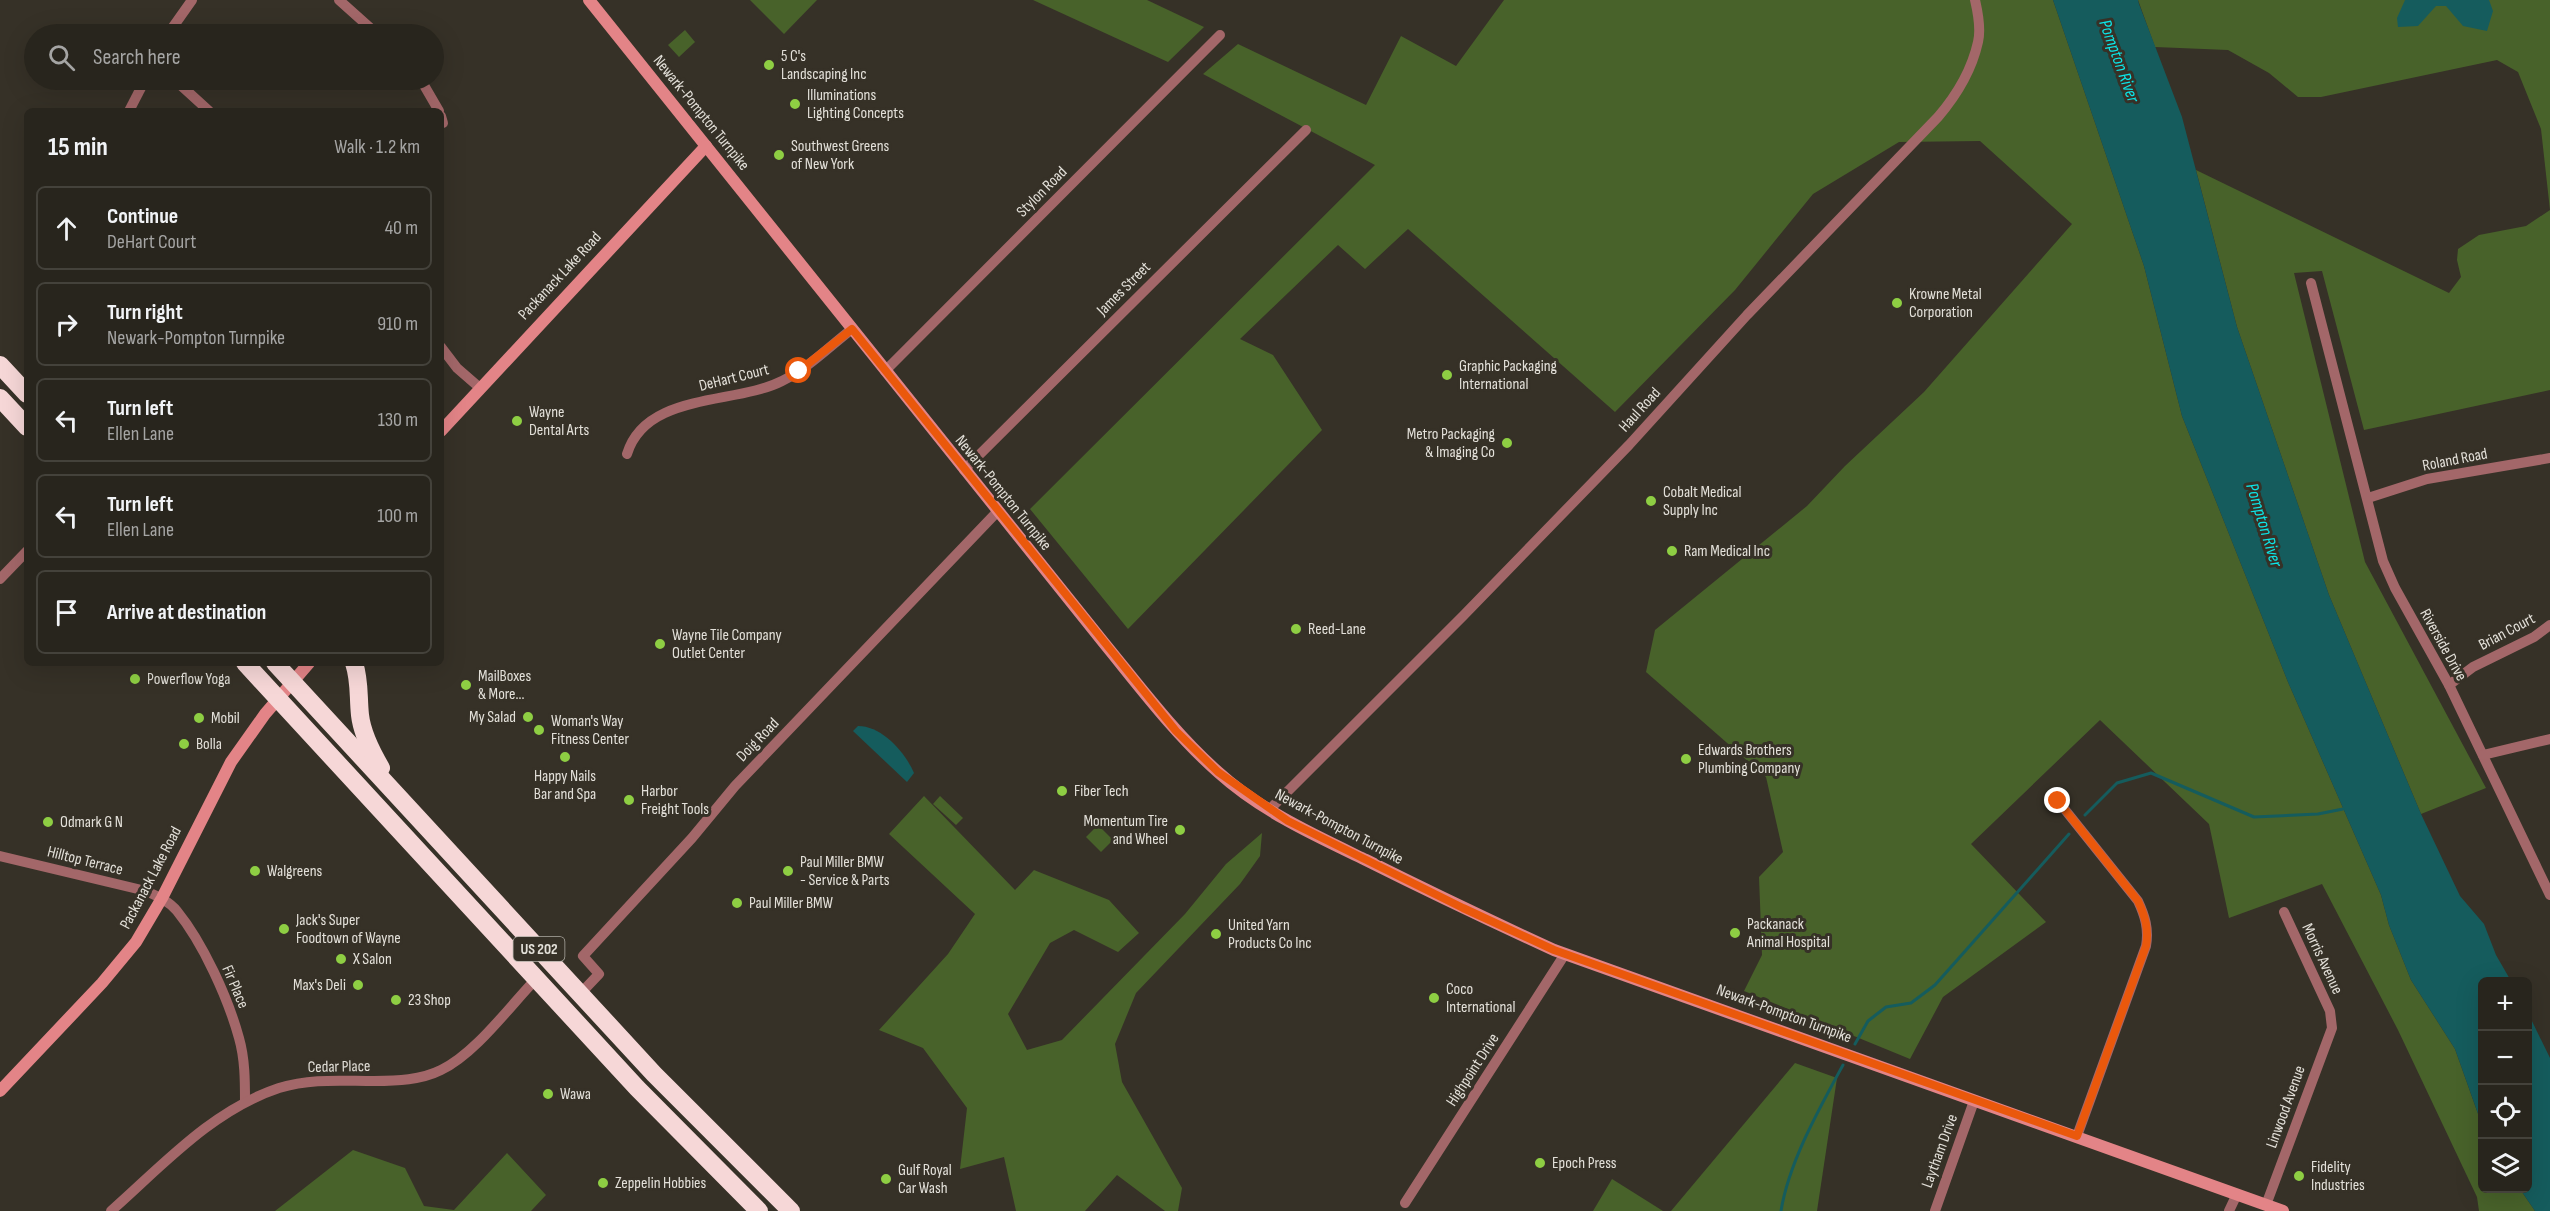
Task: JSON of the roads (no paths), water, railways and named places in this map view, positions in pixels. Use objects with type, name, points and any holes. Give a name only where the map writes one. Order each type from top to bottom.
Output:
[{"type":"highway","points":[[0,365],[24,391]]},
{"type":"highway","points":[[0,398],[24,424]]},
{"type":"highway","name":"US 202","points":[[248,666],[659,1112],[759,1211]]},
{"type":"highway","name":"US 202","points":[[278,666],[682,1103],[792,1211]]},
{"type":"highway","points":[[355,666],[359,679],[360,717],[366,739],[396,795]]},
{"type":"main road","name":"Newark-Pompton Turnpike","points":[[589,0],[963,470],[1176,731],[1218,772],[1269,810],[1463,908],[1565,954],[2283,1211]]},
{"type":"main road","name":"Packanack Lake Road","points":[[444,428],[706,146]]},
{"type":"main road","name":"Packanack Lake Road","points":[[0,1091],[136,942],[162,898],[231,762],[278,699],[306,666]]},
{"type":"street","points":[[175,24],[192,0]]},
{"type":"street","points":[[339,0],[366,24]]},
{"type":"street","name":"Haul Road","points":[[1269,810],[1597,479],[1747,315],[1938,117],[1950,103],[1966,75],[1978,42],[1975,0]]},
{"type":"street","name":"Stylon Road","points":[[885,371],[1220,35]]},
{"type":"street","points":[[131,108],[140,90]]},
{"type":"street","points":[[186,90],[206,108]]},
{"type":"street","points":[[427,90],[437,108]]},
{"type":"street","name":"James Street","points":[[963,470],[1306,130]]},
{"type":"street","name":"Riverside Drive","points":[[2311,283],[2368,498],[2374,532],[2387,570],[2449,685],[2550,895]]},
{"type":"street","name":"DeHart Court","points":[[627,454],[631,440],[641,429],[666,412],[781,382],[852,329]]},
{"type":"street","points":[[444,351],[457,368],[480,388]]},
{"type":"street","name":"Roland Road","points":[[2368,498],[2427,479],[2550,458]]},
{"type":"street","name":"Doig Road","points":[[580,994],[599,974],[583,956],[692,838],[735,786],[998,512]]},
{"type":"street","points":[[0,579],[24,554]]},
{"type":"street","name":"Brian Court","points":[[2449,685],[2473,667],[2534,638],[2550,625]]},
{"type":"street","points":[[2483,755],[2550,739]]},
{"type":"street","points":[[2058,801],[2138,901],[2144,912],[2148,935],[2077,1136]]},
{"type":"street","name":"Hilltop Terrace","points":[[0,856],[146,891],[162,898]]},
{"type":"street","name":"Fir Place","points":[[162,898],[177,911],[197,942],[223,997],[242,1049],[246,1102]]},
{"type":"street","name":"Morris Avenue","points":[[2284,912],[2332,1020]]},
{"type":"street","name":"Highpoint Drive","points":[[1405,1203],[1565,954]]},
{"type":"street","name":"Cedar Place","points":[[111,1211],[201,1132],[246,1102],[300,1083],[344,1079],[407,1080],[440,1071],[465,1054],[536,979]]},
{"type":"street","name":"Linwood Avenue","points":[[2266,1205],[2332,1028],[2332,1020]]},
{"type":"street","name":"Laytham Drive","points":[[1935,1211],[1974,1101]]},
{"type":"street","points":[[2229,1211],[2237,1194]]},
{"type":"water","name":"Pompton River","points":[[2053,0],[2138,0],[2182,117],[2237,327],[2329,595],[2421,814],[2460,896],[2484,924],[2496,955],[2509,977],[2478,977],[2478,1114],[2455,1049],[2411,980],[2389,925],[2381,895],[2288,682],[2182,416],[2144,266]]},
{"type":"water","points":[[2405,0],[2489,0],[2493,11],[2487,31],[2463,26],[2446,6],[2436,6],[2418,26],[2398,27],[2397,18]]},
{"type":"water","points":[[858,726],[876,730],[899,749],[914,773],[907,782],[853,731]]},
{"type":"water","points":[[2532,1021],[2550,1058],[2550,1211],[2535,1211],[2523,1193],[2532,1193]]},
{"type":"waterway","points":[[2085,815],[2117,783],[2151,773],[2254,817],[2318,814],[2343,809]]},
{"type":"waterway","points":[[1855,1044],[1868,1021],[1886,1007],[1911,1003],[1935,985],[2069,834]]},
{"type":"waterway","points":[[1781,1211],[1798,1155],[1843,1065]]},
{"type":"place","name":"5 C's Landscaping Inc","points":[[769,65]]},
{"type":"place","name":"Illuminations Lighting Concepts","points":[[795,104]]},
{"type":"place","name":"Southwest Greens of New York","points":[[779,155]]},
{"type":"place","name":"Krowne Metal Corporation","points":[[1897,303]]},
{"type":"place","name":"Graphic Packaging International","points":[[1447,375]]},
{"type":"place","name":"Wayne Dental Arts","points":[[517,421]]},
{"type":"place","name":"Metro Packaging & Imaging Co","points":[[1507,443]]},
{"type":"place","name":"Cobalt Medical Supply Inc","points":[[1651,501]]},
{"type":"place","name":"Ram Medical Inc","points":[[1672,551]]},
{"type":"place","name":"Reed-Lane","points":[[1296,629]]},
{"type":"place","name":"Wayne Tile Company Outlet Center","points":[[660,644]]},
{"type":"place","name":"Powerflow Yoga","points":[[135,679]]},
{"type":"place","name":"MailBoxes & More...","points":[[466,685]]},
{"type":"place","name":"My Salad","points":[[528,717]]},
{"type":"place","name":"Mobil","points":[[199,718]]},
{"type":"place","name":"Woman's Way Fitness Center","points":[[539,730]]},
{"type":"place","name":"Bolla","points":[[184,744]]},
{"type":"place","name":"Happy Nails Bar and Spa","points":[[565,757]]},
{"type":"place","name":"Edwards Brothers Plumbing Company","points":[[1686,759]]},
{"type":"place","name":"Fiber Tech","points":[[1062,791]]},
{"type":"place","name":"Harbor Freight Tools","points":[[629,800]]},
{"type":"place","name":"Odmark G N","points":[[48,822]]},
{"type":"place","name":"Momentum Tire and Wheel","points":[[1180,830]]},
{"type":"place","name":"Walgreens","points":[[255,871]]},
{"type":"place","name":"Paul Miller BMW - Service & Parts","points":[[788,871]]},
{"type":"place","name":"Paul Miller BMW","points":[[737,903]]},
{"type":"place","name":"Jack's Super Foodtown of Wayne","points":[[284,929]]},
{"type":"place","name":"Packanack Animal Hospital","points":[[1735,933]]},
{"type":"place","name":"United Yarn Products Co Inc","points":[[1216,934]]},
{"type":"place","name":"X Salon","points":[[341,959]]},
{"type":"place","name":"Max's Deli","points":[[358,985]]},
{"type":"place","name":"Coco International","points":[[1434,998]]},
{"type":"place","name":"23 Shop","points":[[396,1000]]},
{"type":"place","name":"Wawa","points":[[548,1094]]},
{"type":"place","name":"Epoch Press","points":[[1540,1163]]},
{"type":"place","name":"Fidelity Industries","points":[[2299,1176]]},
{"type":"place","name":"Gulf Royal Car Wash","points":[[886,1179]]},
{"type":"place","name":"Zeppelin Hobbies","points":[[603,1183]]}]
